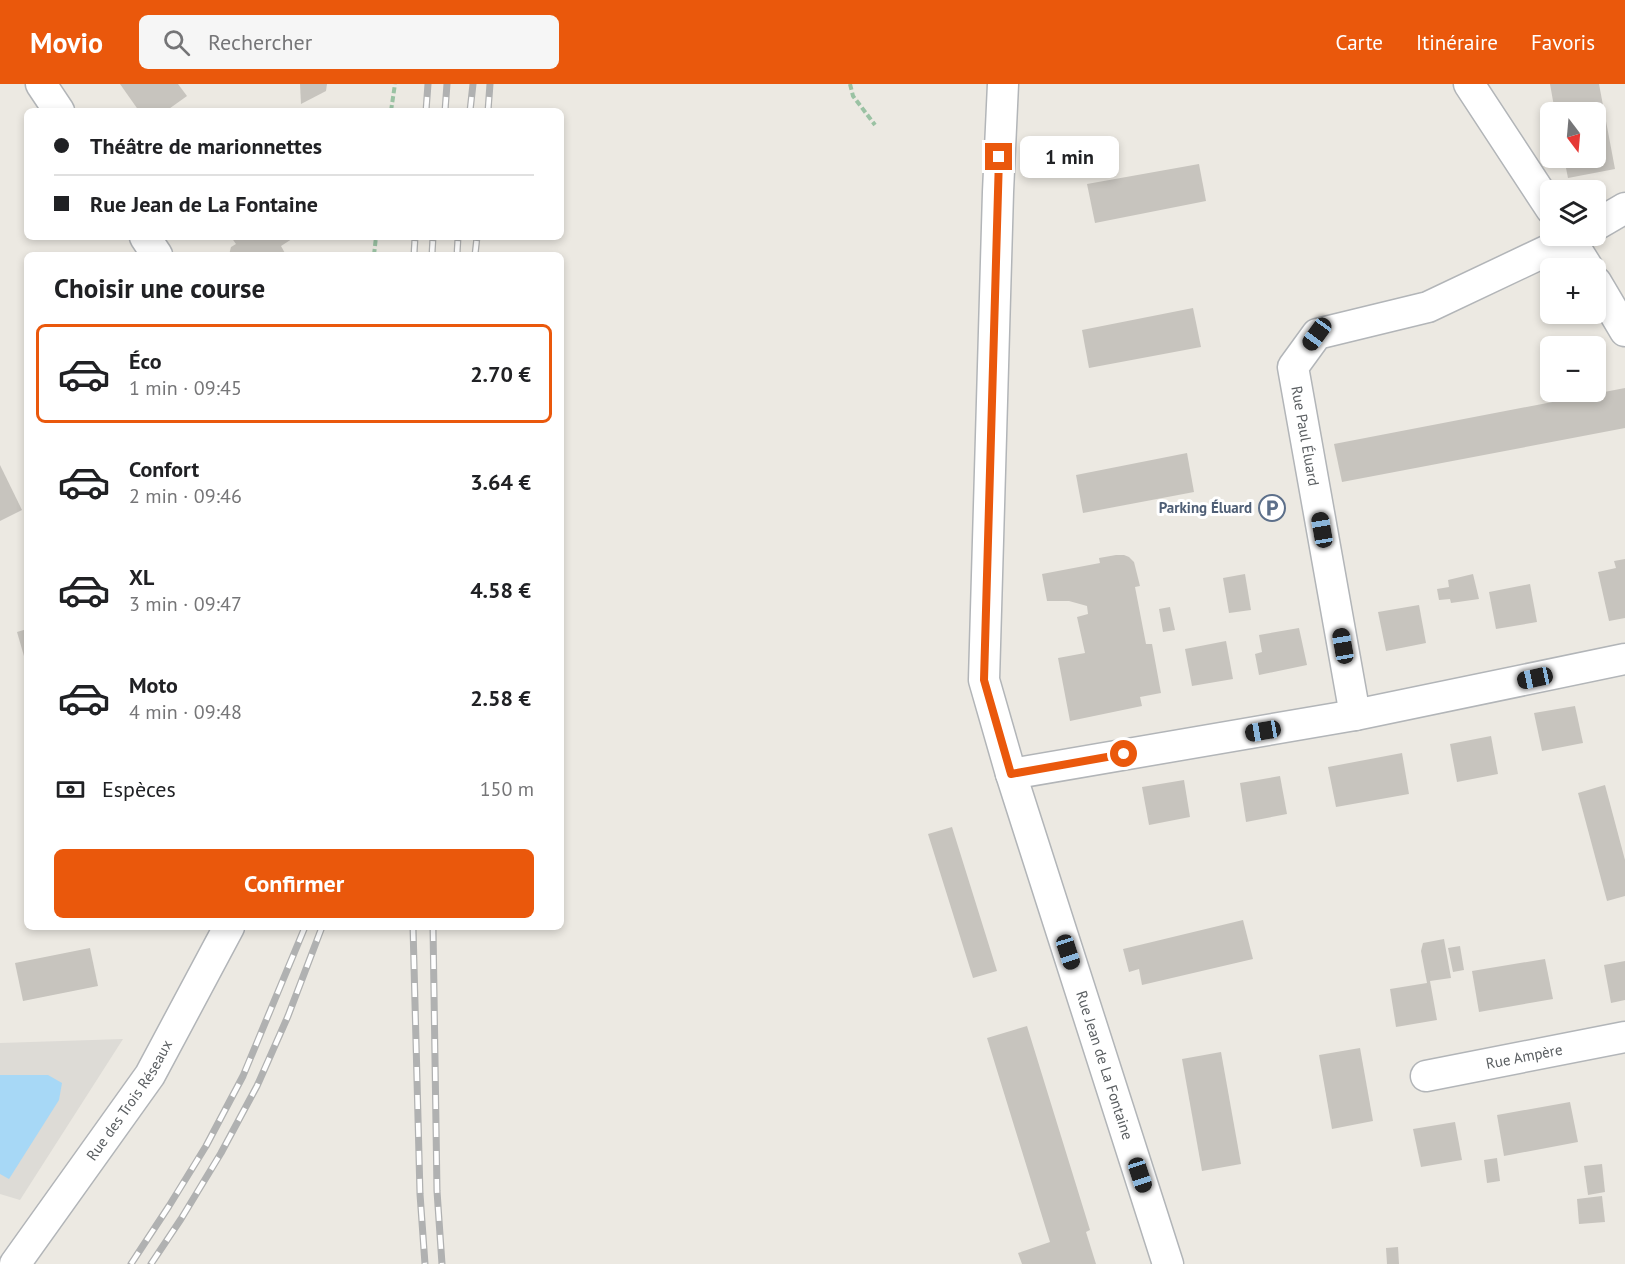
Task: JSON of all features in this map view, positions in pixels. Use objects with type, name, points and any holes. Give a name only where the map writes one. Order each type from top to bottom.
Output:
[{"type":"street","points":[[40,84],[57,108]]},
{"type":"street","name":"Rue Jean de La Fontaine","points":[[1003,84],[984,680],[1011,774],[1168,1264]]},
{"type":"street","points":[[1469,84],[1540,193]]},
{"type":"street","points":[[1606,219],[1625,208]]},
{"type":"street","name":"Rue Paul Éluard","points":[[1355,716],[1293,367],[1317,334],[1428,307],[1553,246]]},
{"type":"street","points":[[1606,299],[1625,331]]},
{"type":"street","points":[[1011,774],[1355,716],[1625,660]]},
{"type":"street","name":"Rue des Trois Réseaux","points":[[15,1264],[150,1075],[227,930]]},
{"type":"street","name":"Rue Ampère","points":[[1426,1076],[1625,1037]]},
{"type":"path","points":[[391,108],[395,84]]},
{"type":"path","points":[[850,84],[853,96],[875,125]]},
{"type":"shaded area","points":[[123,1039],[20,1200],[0,1194],[0,1043]]},
{"type":"water","points":[[0,1075],[48,1075],[62,1083],[59,1100],[9,1179],[0,1174]]},
{"type":"building","points":[[120,84],[178,84],[187,96],[170,108],[137,108]]},
{"type":"building","points":[[300,84],[327,84],[326,91],[301,104]]},
{"type":"building","points":[[1550,84],[1599,84],[1602,102],[1553,102]]},
{"type":"building","points":[[1606,121],[1615,169],[1568,178],[1566,168],[1606,168]]},
{"type":"building","points":[[1199,164],[1206,201],[1095,223],[1087,184]]},
{"type":"building","points":[[233,240],[290,240],[281,246],[284,252],[230,252],[231,247],[236,244]]},
{"type":"building","points":[[1193,308],[1201,347],[1089,368],[1082,330]]},
{"type":"building","points":[[1625,388],[1625,428],[1342,482],[1334,444],[1552,402],[1606,402],[1606,392]]},
{"type":"building","points":[[1187,453],[1194,492],[1083,513],[1076,475]]},
{"type":"building","points":[[0,465],[22,510],[0,521]]},
{"type":"building","points":[[1124,555],[1134,562],[1140,586],[1135,587],[1146,644],[1152,644],[1161,693],[1140,697],[1142,706],[1070,721],[1058,658],[1085,653],[1077,617],[1088,614],[1087,606],[1069,601],[1047,601],[1042,574],[1100,563],[1099,558]]},
{"type":"building","points":[[1625,559],[1625,618],[1609,621],[1598,572],[1616,568],[1614,561]]},
{"type":"building","points":[[1245,574],[1251,610],[1229,613],[1223,578]]},
{"type":"building","points":[[1473,574],[1479,599],[1451,603],[1450,599],[1439,600],[1437,589],[1449,587],[1448,580]]},
{"type":"building","points":[[1530,584],[1537,622],[1496,629],[1489,592]]},
{"type":"building","points":[[1419,605],[1426,643],[1386,651],[1378,612]]},
{"type":"building","points":[[1170,607],[1175,630],[1163,632],[1159,609]]},
{"type":"building","points":[[1299,628],[1307,665],[1259,675],[1255,654],[1262,652],[1259,635]]},
{"type":"building","points":[[24,630],[24,656],[17,632]]},
{"type":"building","points":[[1226,641],[1233,679],[1192,686],[1185,649]]},
{"type":"building","points":[[1575,706],[1583,743],[1542,751],[1534,713]]},
{"type":"building","points":[[1491,736],[1498,774],[1457,782],[1450,744]]},
{"type":"building","points":[[1402,753],[1409,794],[1336,807],[1328,767]]},
{"type":"building","points":[[1280,776],[1287,814],[1246,822],[1240,783]]},
{"type":"building","points":[[1184,780],[1190,817],[1149,825],[1142,787]]},
{"type":"building","points":[[1605,785],[1625,860],[1625,896],[1607,901],[1578,793]]},
{"type":"building","points":[[952,827],[997,971],[973,978],[928,834]]},
{"type":"building","points":[[1243,920],[1253,959],[1142,985],[1139,969],[1129,972],[1123,949]]},
{"type":"building","points":[[1444,939],[1451,978],[1430,981],[1437,1020],[1396,1027],[1390,989],[1427,983],[1421,951],[1423,943]]},
{"type":"building","points":[[1460,946],[1464,970],[1453,972],[1448,948]]},
{"type":"building","points":[[90,948],[98,986],[23,1001],[15,963]]},
{"type":"building","points":[[1545,959],[1553,999],[1479,1012],[1472,971]]},
{"type":"building","points":[[1625,961],[1625,1000],[1611,1003],[1604,965]]},
{"type":"building","points":[[1027,1026],[1090,1230],[1086,1232],[1096,1264],[1022,1264],[1018,1253],[1050,1242],[987,1038]]},
{"type":"building","points":[[1360,1048],[1373,1121],[1332,1129],[1319,1055]]},
{"type":"building","points":[[1221,1052],[1241,1164],[1202,1171],[1182,1059]]},
{"type":"building","points":[[1570,1102],[1578,1142],[1504,1156],[1497,1115]]},
{"type":"building","points":[[1455,1122],[1462,1160],[1421,1167],[1413,1129]]},
{"type":"building","points":[[1497,1158],[1500,1181],[1487,1183],[1484,1160]]},
{"type":"building","points":[[1602,1164],[1605,1192],[1588,1195],[1584,1166]]},
{"type":"building","points":[[1602,1196],[1605,1222],[1579,1224],[1577,1199]]},
{"type":"building","points":[[1398,1247],[1399,1264],[1387,1264],[1386,1248]]},
{"type":"railway","points":[[426,108],[428,84]]},
{"type":"railway","points":[[445,108],[447,84]]},
{"type":"railway","points":[[470,108],[473,84]]},
{"type":"railway","points":[[488,108],[490,84]]},
{"type":"railway","points":[[414,252],[415,240]]},
{"type":"railway","points":[[432,252],[433,240]]},
{"type":"railway","points":[[457,252],[458,240]]},
{"type":"railway","points":[[475,252],[477,240]]},
{"type":"railway","points":[[131,1264],[206,1146],[243,1076],[304,930]]},
{"type":"railway","points":[[151,1264],[221,1153],[257,1086],[288,1016],[321,930]]},
{"type":"railway","points":[[413,930],[420,1194],[425,1264]]},
{"type":"railway","points":[[433,930],[437,1191],[442,1264]]},
{"type":"place","name":"Parking Éluard","points":[[1272,508]]},
{"type":"route","points":[[999,157],[984,680],[1011,774],[1124,754]]}]
